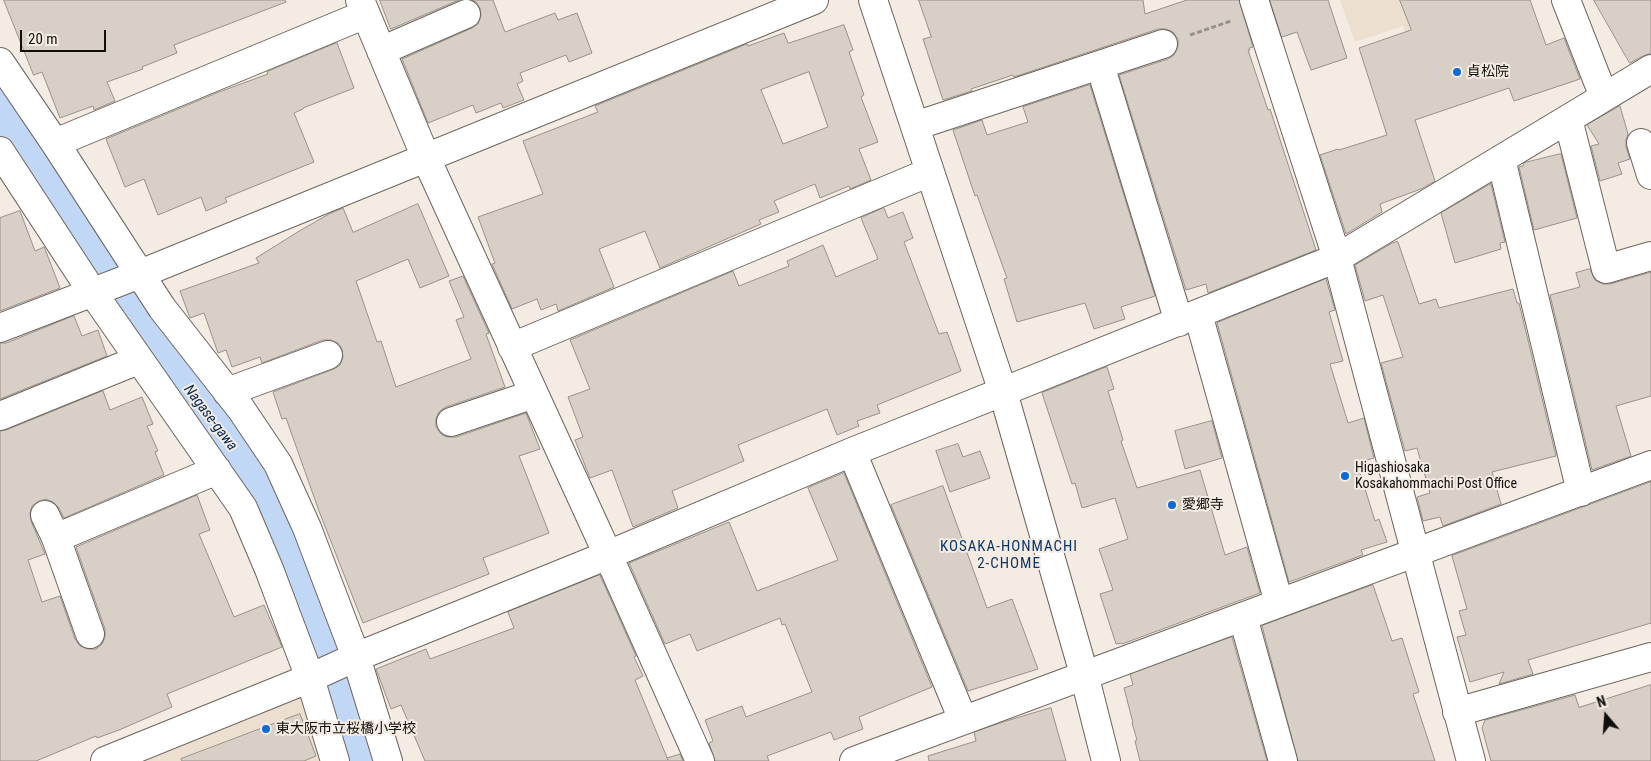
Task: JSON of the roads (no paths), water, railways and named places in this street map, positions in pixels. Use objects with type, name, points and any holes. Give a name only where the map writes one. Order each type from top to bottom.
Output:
[{"type":"street","points":[[0,328],[93,293],[814,0]]},
{"type":"street","points":[[873,0],[1003,392],[1084,674],[1106,761]]},
{"type":"street","points":[[1566,0],[1604,97]]},
{"type":"street","points":[[1257,4],[1337,258],[1471,761]]},
{"type":"street","points":[[55,143],[363,7],[426,158],[700,761]]},
{"type":"street","points":[[381,51],[466,14]]},
{"type":"street","points":[[915,126],[1163,44]]},
{"type":"street","points":[[0,62],[162,308],[241,409],[278,464],[307,528],[356,657],[388,761]]},
{"type":"street","points":[[1100,65],[1189,318],[1279,603]]},
{"type":"street","points":[[105,761],[608,555],[852,452],[1337,258],[1651,68]]},
{"type":"street","points":[[1568,119],[1606,269],[1651,256]]},
{"type":"street","points":[[1641,143],[1651,175]]},
{"type":"street","points":[[0,151],[138,360],[244,508],[269,568],[310,678],[334,761]]},
{"type":"street","points":[[1501,158],[1581,492]]},
{"type":"street","points":[[512,347],[930,172]]},
{"type":"street","points":[[227,392],[328,355]]},
{"type":"street","points":[[0,416],[138,360]]},
{"type":"street","points":[[451,422],[534,394]]},
{"type":"street","points":[[852,452],[963,720]]},
{"type":"street","points":[[854,761],[1084,674],[1416,554],[1651,465]]},
{"type":"street","points":[[90,634],[50,527],[217,470]]},
{"type":"street","points":[[1243,617],[1283,761]]},
{"type":"street","points":[[1457,712],[1651,657]]},
{"type":"waterway","name":"Nagase-gawa","points":[[0,102],[96,244],[136,320],[249,471],[288,545],[367,761]]},
{"type":"place","name":"貞松院","points":[[1457,72]]},
{"type":"place","name":"Higashiosaka Kosakahommachi Post Office","points":[[1345,476]]},
{"type":"place","name":"愛郷寺","points":[[1172,505]]},
{"type":"place","name":"東大阪市立桜橋小学校","points":[[266,729]]},
{"type":"district","name":"KOSAKA-HONMACHI 2-CHOME","points":[[1009,556]]}]
